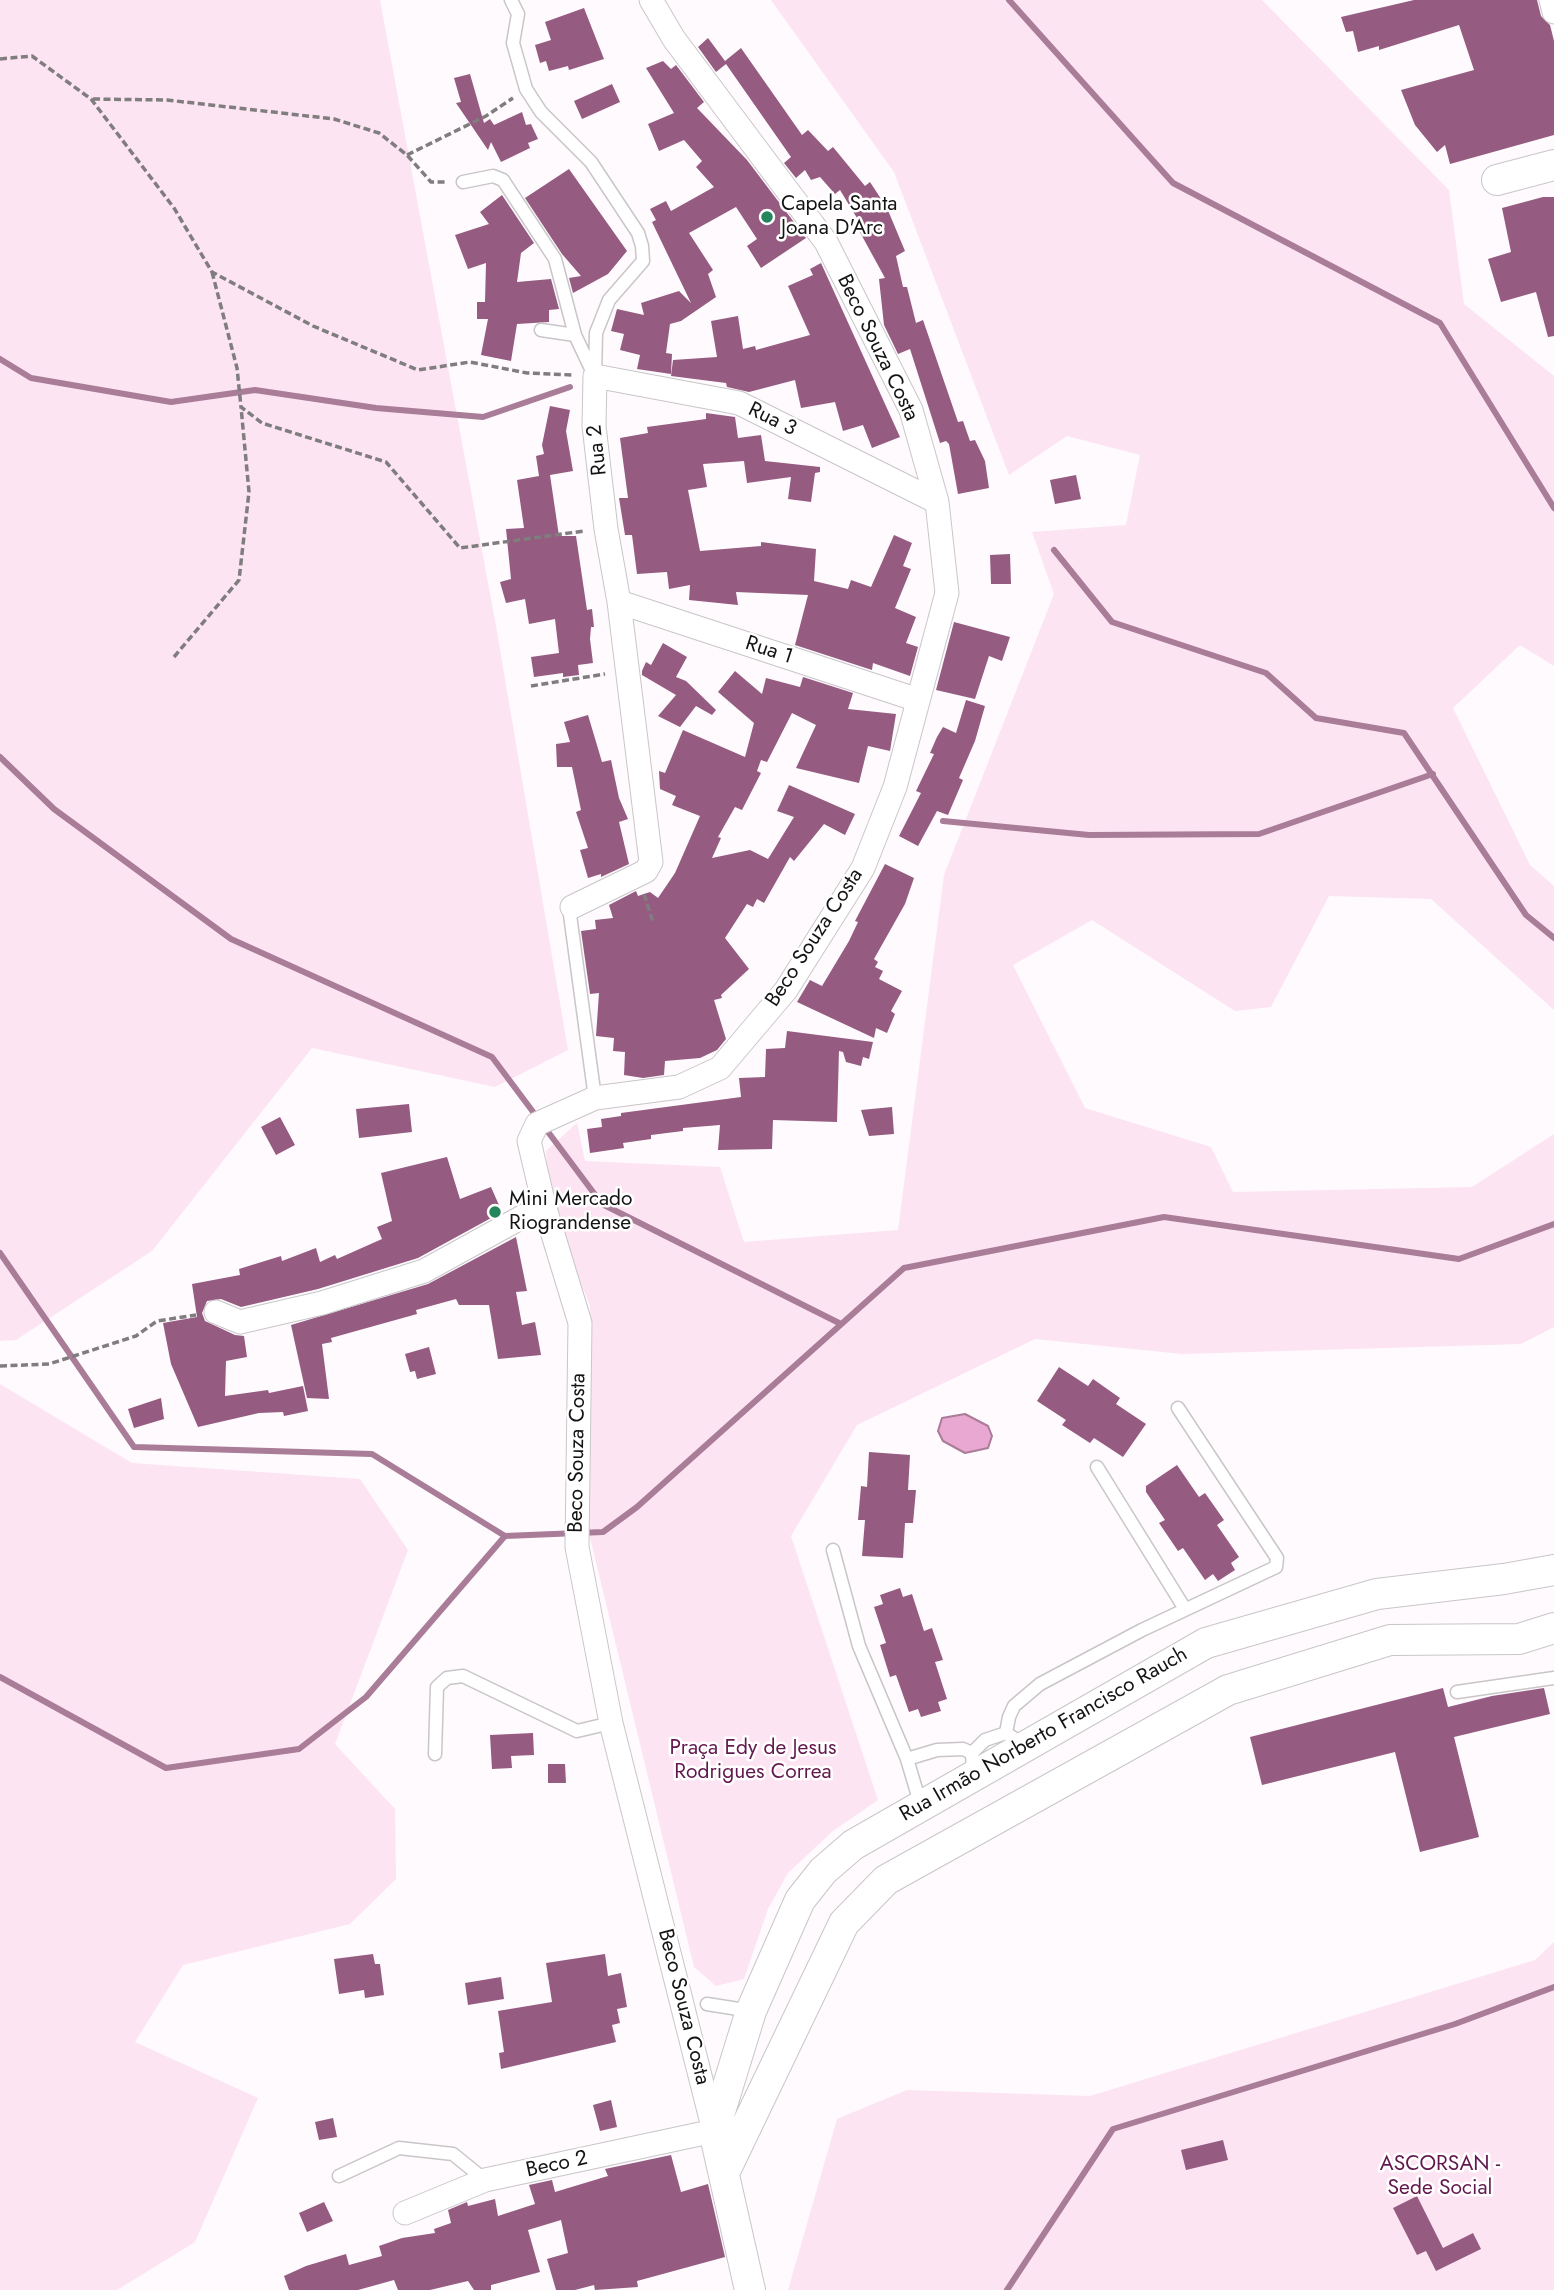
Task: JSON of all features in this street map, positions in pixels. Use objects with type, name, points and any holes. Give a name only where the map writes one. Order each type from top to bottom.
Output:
[{"type":"street","name":"Beco Souza Costa","points":[[652,0],[674,39],[826,242],[911,410],[937,502],[947,593],[895,787],[863,868],[786,990],[720,1068],[679,1087],[595,1098],[537,1124],[531,1131],[529,1141],[544,1205],[580,1323],[577,1547],[611,1723],[714,2131],[747,2289]]},
{"type":"street","points":[[1551,0],[1554,12]]},
{"type":"street","points":[[1497,180],[1554,165]]},
{"type":"street","name":"Rua 3","points":[[595,376],[739,403],[937,502]]},
{"type":"street","name":"Rua 2","points":[[595,376],[594,426],[651,862],[649,869],[638,876]]},
{"type":"street","name":"Rua 1","points":[[619,602],[918,700]]},
{"type":"street","points":[[572,907],[638,876]]},
{"type":"street","points":[[216,1312],[240,1322],[322,1303],[424,1271],[544,1205]]},
{"type":"street","name":"Rua Irmão Norberto Francisco Rauch","points":[[714,2131],[751,2011],[800,1900],[823,1871],[853,1845],[921,1806],[973,1765],[1016,1739],[1206,1643],[1377,1594],[1504,1580],[1554,1570]]},
{"type":"street","points":[[1377,1594],[1390,1640]]},
{"type":"street","points":[[724,2173],[844,1923],[886,1881],[1228,1690],[1390,1640],[1519,1639],[1554,1628]]},
{"type":"street","name":"Beco 2","points":[[405,2213],[485,2180],[714,2131]]},
{"type":"lane","name":"Rua 2","points":[[511,0],[518,14],[513,43],[526,89],[541,112],[591,162],[638,233],[642,246],[643,261],[610,300],[596,332],[595,376]]},
{"type":"lane","points":[[463,182],[493,176],[503,180],[555,259],[575,335],[595,376]]},
{"type":"lane","points":[[541,330],[575,335]]},
{"type":"lane","points":[[572,907],[570,915],[595,1098]]},
{"type":"lane","points":[[1016,1739],[1014,1706],[1040,1684],[1185,1609],[1276,1567],[1278,1563],[1178,1408]]},
{"type":"lane","points":[[1097,1467],[1185,1609]]},
{"type":"lane","points":[[833,1550],[859,1646],[907,1759],[921,1806]]},
{"type":"lane","points":[[435,1754],[437,1687],[447,1678],[463,1676],[577,1731],[611,1723]]},
{"type":"lane","points":[[1457,1692],[1554,1678]]},
{"type":"lane","points":[[907,1759],[954,1748],[973,1765]]},
{"type":"lane","points":[[707,2004],[751,2011]]},
{"type":"lane","points":[[339,2176],[399,2148],[453,2154],[485,2180]]},
{"type":"path","points":[[0,59],[32,57],[92,99],[174,208],[212,272],[237,368],[249,492],[239,580],[174,657]]},
{"type":"path","points":[[407,155],[486,116],[526,89]]},
{"type":"path","points":[[92,99],[167,100],[334,119],[379,132],[407,155],[431,182],[463,182]]},
{"type":"path","points":[[212,272],[313,326],[418,370],[470,362],[527,373],[595,376]]},
{"type":"path","points":[[241,407],[262,423],[386,462],[460,548],[606,528]]},
{"type":"path","points":[[531,686],[628,671]]},
{"type":"path","points":[[638,876],[653,922]]},
{"type":"path","points":[[0,1366],[49,1364],[136,1336],[157,1321],[216,1312]]},
{"type":"green space","points":[[0,0],[380,0],[496,626],[568,1050],[495,1087],[312,1048],[152,1251],[16,1340],[0,1341]]},
{"type":"green space","name":"Praça Edy de Jesus Rodrigues Correa","points":[[771,0],[1262,0],[1449,190],[1464,304],[1554,376],[1554,666],[1520,645],[1453,708],[1530,865],[1554,886],[1554,1010],[1431,899],[1329,896],[1271,1007],[1235,1011],[1092,920],[1013,965],[1085,1108],[1211,1147],[1233,1192],[1472,1187],[1554,1134],[1554,1327],[1521,1344],[1182,1354],[1035,1339],[857,1425],[791,1536],[878,1800],[833,1831],[788,1873],[768,1909],[744,1979],[716,1986],[694,1967],[586,1521],[590,1306],[551,1207],[546,1151],[577,1123],[585,1161],[720,1167],[744,1242],[898,1230],[944,875],[1054,594],[1032,532],[1126,525],[1140,455],[1067,436],[1009,475],[894,172]]},
{"type":"green space","points":[[0,1384],[132,1463],[360,1479],[408,1550],[335,1744],[395,1809],[396,1879],[350,1924],[183,1965],[135,2042],[258,2098],[195,2242],[117,2290],[0,2290]]},
{"type":"green space","name":"ASCORSAN - Sede Social","points":[[1554,1942],[1554,2290],[788,2290],[837,2119],[907,2090],[1090,2096],[1535,1960]]},
{"type":"shaded area","points":[[965,1414],[988,1426],[992,1436],[988,1448],[965,1453],[943,1441],[938,1431],[942,1418]]},
{"type":"building","points":[[1414,0],[1537,0],[1541,16],[1550,25],[1554,41],[1554,135],[1450,164],[1445,145],[1437,152],[1415,125],[1401,90],[1474,70],[1459,25],[1379,50],[1379,46],[1358,52],[1353,31],[1346,32],[1341,17]]},
{"type":"building","points":[[584,8],[604,59],[569,70],[568,66],[549,71],[546,61],[540,63],[535,45],[551,40],[545,22]]},
{"type":"building","points":[[708,38],[725,61],[741,48],[802,135],[808,130],[828,151],[833,147],[865,186],[870,182],[887,208],[905,251],[896,256],[903,287],[907,287],[916,323],[923,320],[958,422],[963,421],[970,441],[975,440],[985,461],[989,488],[958,494],[949,444],[946,441],[940,443],[910,349],[898,354],[884,325],[879,279],[885,278],[856,225],[860,223],[840,190],[835,194],[820,177],[811,180],[805,170],[796,178],[784,163],[791,157],[726,64],[716,72],[698,47]]},
{"type":"building","points":[[663,61],[671,69],[676,65],[704,102],[697,108],[747,160],[806,238],[761,268],[747,246],[757,239],[736,207],[689,233],[713,270],[708,274],[716,297],[681,321],[670,324],[666,353],[672,354],[671,374],[637,369],[640,355],[620,350],[624,334],[611,331],[617,309],[644,315],[641,303],[679,291],[691,303],[652,222],[656,220],[650,209],[666,201],[671,211],[714,187],[696,167],[702,161],[684,140],[659,151],[648,124],[674,113],[646,68]]},
{"type":"building","points":[[470,74],[484,123],[490,119],[494,125],[522,112],[526,125],[531,124],[538,139],[528,143],[530,148],[501,162],[491,142],[488,150],[456,103],[461,102],[454,78]]},
{"type":"building","points":[[612,84],[620,102],[582,119],[574,101]]},
{"type":"building","points":[[569,169],[627,251],[608,274],[573,293],[569,278],[581,276],[562,254],[525,198]]},
{"type":"building","points":[[502,195],[534,243],[521,253],[517,282],[551,279],[559,309],[549,310],[549,322],[517,324],[511,361],[481,355],[488,319],[477,319],[477,302],[485,302],[486,263],[468,269],[455,235],[489,224],[480,212]]},
{"type":"building","points":[[1543,197],[1554,197],[1554,336],[1548,337],[1536,292],[1501,302],[1488,259],[1511,252],[1502,208]]},
{"type":"building","points":[[821,263],[900,437],[872,448],[863,425],[843,431],[835,402],[801,408],[795,380],[749,392],[727,387],[726,383],[671,376],[673,360],[717,357],[711,321],[738,316],[743,349],[755,346],[756,350],[810,335],[788,286],[813,275],[810,269]]},
{"type":"building","points":[[550,406],[570,410],[566,431],[573,471],[550,475],[559,536],[576,536],[587,610],[592,609],[594,627],[591,627],[590,639],[593,663],[578,665],[579,675],[563,677],[563,673],[534,677],[531,657],[559,653],[555,619],[529,624],[525,599],[506,603],[500,582],[511,579],[506,529],[524,528],[517,480],[539,476],[536,456],[544,454],[542,445]]},
{"type":"building","points":[[706,413],[735,417],[738,438],[761,435],[765,461],[820,467],[820,472],[815,473],[811,502],[788,499],[791,477],[747,483],[744,461],[703,464],[707,487],[688,490],[700,551],[761,546],[761,542],[816,549],[814,581],[848,589],[851,580],[871,587],[894,535],[912,543],[903,566],[911,569],[895,608],[916,617],[906,643],[918,647],[910,676],[873,663],[872,670],[795,645],[808,595],[736,592],[738,605],[689,600],[690,585],[669,589],[667,572],[637,574],[632,535],[625,535],[619,498],[628,498],[620,438],[648,433],[647,427],[706,419]]},
{"type":"building","points":[[1076,475],[1081,499],[1055,504],[1050,480]]},
{"type":"building","points":[[1010,554],[1011,584],[991,584],[990,555]]},
{"type":"building","points":[[954,622],[1010,637],[1002,661],[989,656],[975,699],[936,690]]},
{"type":"building","points":[[663,643],[687,657],[676,677],[686,681],[716,710],[712,715],[696,706],[680,727],[658,716],[676,695],[642,675],[642,671],[646,662],[651,665]]},
{"type":"building","points":[[735,671],[762,694],[766,678],[800,687],[803,677],[853,693],[848,709],[896,714],[890,751],[868,746],[859,783],[796,768],[816,725],[792,713],[767,762],[761,760],[757,771],[761,773],[742,810],[735,807],[718,837],[721,838],[712,858],[750,850],[768,859],[794,817],[777,811],[789,785],[855,814],[845,835],[824,824],[794,861],[790,857],[764,903],[757,899],[753,907],[747,904],[725,938],[749,969],[721,995],[722,998],[714,1000],[726,1039],[717,1050],[700,1058],[665,1061],[664,1075],[643,1078],[624,1075],[625,1052],[613,1051],[614,1038],[596,1036],[599,993],[590,994],[581,931],[596,929],[595,920],[613,918],[609,905],[636,891],[638,896],[650,892],[658,898],[675,873],[700,816],[672,805],[676,796],[660,789],[659,771],[665,773],[683,730],[745,757],[754,723],[718,692]]},
{"type":"building","points":[[966,700],[985,706],[975,741],[959,778],[963,780],[948,815],[937,811],[918,846],[899,836],[921,793],[916,791],[934,754],[930,753],[937,737],[943,727],[956,733]]},
{"type":"building","points":[[588,715],[602,762],[611,760],[619,798],[628,819],[619,822],[629,864],[601,877],[601,874],[588,878],[580,850],[588,848],[576,812],[581,810],[572,767],[557,767],[556,744],[570,742],[564,722]]},
{"type":"building","points":[[885,864],[914,878],[905,904],[874,959],[878,962],[875,967],[883,971],[879,979],[902,991],[891,1011],[895,1014],[887,1033],[876,1028],[874,1038],[797,1002],[810,980],[822,986],[849,941],[858,922],[855,921]]},
{"type":"building","points":[[787,1031],[873,1042],[869,1059],[863,1057],[861,1066],[846,1062],[843,1052],[839,1051],[837,1122],[773,1120],[772,1149],[718,1150],[720,1125],[683,1128],[683,1131],[651,1135],[651,1139],[623,1143],[624,1148],[590,1153],[587,1129],[602,1127],[601,1119],[621,1116],[621,1113],[741,1097],[739,1078],[765,1077],[766,1049],[785,1048]]},
{"type":"building","points":[[409,1104],[412,1132],[359,1138],[356,1109]]},
{"type":"building","points":[[892,1107],[894,1134],[869,1136],[861,1110]]},
{"type":"building","points":[[280,1117],[295,1145],[276,1155],[261,1127]]},
{"type":"building","points":[[447,1157],[460,1199],[491,1187],[502,1212],[418,1258],[318,1289],[241,1307],[221,1299],[207,1301],[202,1313],[205,1321],[235,1335],[244,1336],[247,1357],[226,1361],[225,1396],[268,1390],[269,1393],[303,1386],[308,1411],[284,1416],[283,1412],[259,1413],[198,1427],[171,1364],[163,1323],[197,1317],[192,1284],[240,1275],[239,1269],[281,1256],[282,1261],[316,1248],[320,1262],[335,1255],[337,1259],[382,1239],[377,1227],[392,1221],[381,1173]]},
{"type":"building","points":[[516,1237],[527,1291],[516,1292],[522,1325],[535,1322],[541,1355],[498,1359],[489,1305],[459,1305],[456,1299],[416,1310],[417,1314],[331,1338],[332,1342],[322,1344],[329,1399],[307,1398],[291,1325],[428,1284]]},
{"type":"building","points":[[429,1347],[436,1374],[417,1379],[415,1371],[410,1372],[405,1354]]},
{"type":"building","points":[[1059,1367],[1088,1386],[1093,1379],[1120,1398],[1116,1404],[1146,1424],[1123,1457],[1094,1438],[1090,1443],[1062,1425],[1066,1420],[1037,1401]]},
{"type":"building","points":[[161,1398],[164,1419],[134,1428],[128,1409]]},
{"type":"building","points":[[869,1452],[910,1455],[908,1490],[916,1490],[913,1523],[905,1523],[903,1558],[862,1556],[865,1520],[858,1520],[861,1486],[867,1487]]},
{"type":"building","points":[[1177,1465],[1199,1497],[1205,1493],[1224,1520],[1217,1525],[1239,1557],[1231,1563],[1235,1570],[1218,1581],[1213,1574],[1205,1580],[1183,1548],[1178,1551],[1159,1523],[1165,1520],[1146,1492],[1146,1486]]},
{"type":"building","points":[[900,1588],[903,1597],[912,1594],[924,1631],[932,1628],[943,1660],[935,1662],[947,1699],[938,1702],[941,1711],[921,1717],[918,1709],[909,1712],[896,1675],[890,1677],[880,1645],[886,1643],[874,1607],[883,1604],[880,1595]]},
{"type":"building","points":[[1443,1688],[1448,1707],[1492,1696],[1544,1688],[1550,1714],[1454,1737],[1479,1837],[1420,1852],[1395,1752],[1262,1785],[1250,1737]]},
{"type":"building","points":[[533,1733],[534,1755],[511,1756],[512,1768],[492,1769],[490,1735]]},
{"type":"building","points":[[548,1764],[565,1764],[566,1783],[548,1783]]},
{"type":"building","points":[[373,1954],[375,1964],[380,1964],[384,1995],[365,1998],[364,1990],[339,1994],[334,1959]]},
{"type":"building","points":[[605,1954],[608,1976],[621,1973],[627,2007],[617,2009],[620,2023],[612,2025],[616,2042],[501,2069],[499,2053],[504,2052],[498,2011],[552,2002],[546,1963]]},
{"type":"building","points":[[501,1977],[504,1999],[468,2005],[465,1983]]},
{"type":"building","points":[[611,2100],[617,2127],[600,2131],[593,2105]]},
{"type":"building","points":[[333,2118],[337,2137],[319,2140],[315,2122]]},
{"type":"building","points":[[1223,2140],[1228,2160],[1186,2170],[1181,2150]]},
{"type":"building","points":[[671,2155],[681,2192],[708,2184],[725,2257],[637,2281],[638,2287],[595,2290],[594,2285],[575,2290],[556,2290],[547,2259],[568,2253],[561,2220],[528,2230],[540,2272],[491,2285],[491,2290],[474,2290],[468,2281],[430,2290],[398,2290],[394,2280],[358,2290],[289,2290],[284,2276],[346,2254],[349,2265],[382,2256],[379,2246],[402,2238],[435,2233],[434,2229],[451,2223],[448,2210],[467,2202],[468,2206],[495,2199],[498,2216],[535,2204],[529,2185],[552,2180],[555,2192],[608,2176],[605,2169]]},
{"type":"building","points":[[1417,2196],[1443,2248],[1473,2233],[1481,2249],[1436,2271],[1426,2251],[1417,2255],[1393,2208]]},
{"type":"building","points":[[324,2202],[333,2221],[307,2232],[299,2213]]},
{"type":"waterway","points":[[1009,0],[1173,183],[1440,323],[1554,508]]},
{"type":"waterway","points":[[0,359],[31,378],[171,402],[255,390],[376,408],[483,417],[570,387]]},
{"type":"waterway","points":[[1054,550],[1112,622],[1266,673],[1316,718],[1404,733],[1526,915],[1554,938]]},
{"type":"waterway","points":[[0,757],[54,809],[231,939],[492,1057],[602,1204],[841,1324]]},
{"type":"waterway","points":[[943,821],[1089,835],[1259,834],[1433,774]]},
{"type":"waterway","points":[[0,1253],[134,1447],[372,1454],[505,1536],[603,1532],[637,1507],[904,1268],[1164,1217],[1459,1259],[1554,1224]]},
{"type":"waterway","points":[[0,1677],[166,1768],[299,1749],[366,1697],[505,1536]]},
{"type":"waterway","points":[[1007,2290],[1113,2129],[1455,2024],[1554,1987]]},
{"type":"place","name":"Capela Santa Joana D'Arc","points":[[767,217]]},
{"type":"place","name":"Mini Mercado Riograndense","points":[[495,1212]]}]
